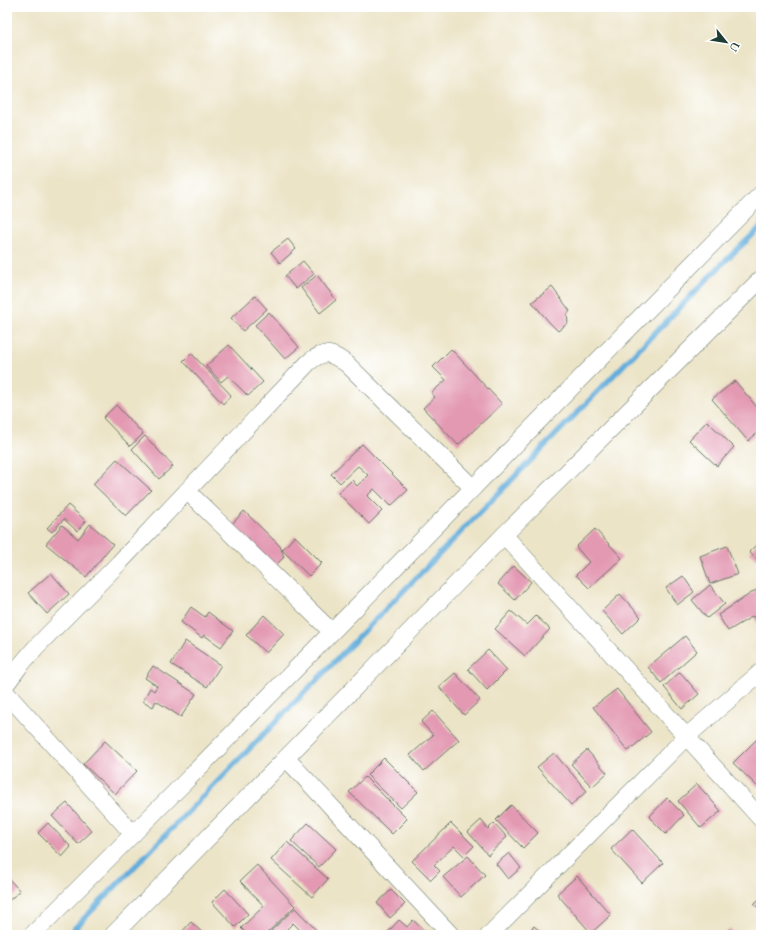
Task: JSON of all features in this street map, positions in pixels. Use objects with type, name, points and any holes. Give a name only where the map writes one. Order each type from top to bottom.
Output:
[{"type":"street","points":[[32,935],[761,194]]},
{"type":"street","points":[[118,933],[286,758],[504,535],[761,279]]},
{"type":"street","points":[[7,684],[36,647],[114,568],[317,355],[327,353],[336,356],[348,364],[473,488]]},
{"type":"street","points":[[186,492],[331,631]]},
{"type":"street","points":[[504,535],[761,819]]},
{"type":"street","points":[[489,935],[687,736],[761,672]]},
{"type":"street","points":[[7,694],[133,834]]},
{"type":"street","points":[[286,758],[451,935]]},
{"type":"building","points":[[288,239],[296,249],[280,263],[271,252]]},
{"type":"building","points":[[303,261],[314,274],[296,289],[285,276]]},
{"type":"building","points":[[317,275],[336,300],[320,313],[301,288]]},
{"type":"building","points":[[552,287],[570,311],[567,315],[568,323],[558,331],[532,302]]},
{"type":"building","points":[[255,296],[267,309],[243,331],[231,318]]},
{"type":"building","points":[[269,312],[299,347],[285,359],[255,325]]},
{"type":"building","points":[[229,345],[263,382],[248,396],[228,376],[221,382],[206,366]]},
{"type":"building","points":[[451,349],[502,404],[458,445],[423,408],[435,397],[431,393],[446,380],[433,367]]},
{"type":"building","points":[[191,353],[231,395],[223,404],[183,361]]},
{"type":"building","points":[[735,381],[761,412],[761,430],[748,441],[712,399]]},
{"type":"building","points":[[116,405],[143,434],[130,446],[103,418]]},
{"type":"building","points":[[707,421],[734,447],[717,466],[689,440]]},
{"type":"building","points":[[145,436],[173,466],[159,479],[132,449]]},
{"type":"building","points":[[362,444],[408,490],[391,506],[374,489],[367,496],[382,511],[369,524],[338,493],[352,480],[357,486],[368,475],[358,466],[340,483],[331,474]]},
{"type":"building","points":[[117,459],[151,490],[126,516],[93,484]]},
{"type":"building","points":[[68,505],[86,521],[77,531],[64,519],[52,532],[47,528]]},
{"type":"building","points":[[244,511],[280,546],[284,557],[275,566],[232,524]]},
{"type":"building","points":[[90,524],[113,544],[86,577],[46,544],[62,525],[78,539]]},
{"type":"building","points":[[595,529],[622,558],[589,588],[576,575],[589,562],[576,547]]},
{"type":"building","points":[[295,536],[322,563],[309,576],[282,550]]},
{"type":"building","points":[[761,540],[761,563],[749,552]]},
{"type":"building","points":[[727,546],[738,574],[710,584],[700,556]]},
{"type":"building","points":[[514,566],[531,582],[515,600],[498,584]]},
{"type":"building","points":[[51,573],[69,594],[47,614],[28,593]]},
{"type":"building","points":[[683,576],[694,592],[677,605],[666,588]]},
{"type":"building","points":[[710,585],[725,604],[707,618],[692,600]]},
{"type":"building","points":[[756,590],[761,598],[761,629],[753,616],[728,631],[718,615]]},
{"type":"building","points":[[620,594],[641,617],[623,634],[602,611]]},
{"type":"building","points":[[191,607],[205,617],[208,612],[233,631],[221,647],[204,635],[202,638],[181,622]]},
{"type":"building","points":[[511,611],[527,625],[536,616],[550,629],[525,656],[495,629]]},
{"type":"building","points":[[264,615],[284,634],[266,653],[246,635]]},
{"type":"building","points":[[685,636],[697,651],[661,683],[648,667]]},
{"type":"building","points":[[185,641],[221,665],[207,687],[171,664]]},
{"type":"building","points":[[488,650],[507,670],[487,690],[468,669]]},
{"type":"building","points":[[153,666],[196,694],[181,717],[156,701],[153,707],[143,701],[150,688],[154,691],[157,686],[145,678]]},
{"type":"building","points":[[680,672],[699,694],[682,709],[664,687]]},
{"type":"building","points":[[455,673],[480,700],[464,715],[439,687]]},
{"type":"building","points":[[617,689],[651,732],[628,751],[593,707]]},
{"type":"building","points":[[433,711],[459,740],[424,771],[410,755],[433,735],[421,722]]},
{"type":"building","points":[[761,735],[761,784],[758,787],[733,763]]},
{"type":"building","points":[[105,741],[137,771],[115,794],[83,764]]},
{"type":"building","points":[[587,750],[607,773],[592,787],[571,764]]},
{"type":"building","points":[[554,753],[587,791],[571,805],[537,767]]},
{"type":"building","points":[[384,758],[418,792],[401,808],[367,775]]},
{"type":"building","points":[[365,777],[407,819],[392,834],[349,792]]},
{"type":"building","points":[[697,784],[721,811],[701,828],[678,801]]},
{"type":"building","points":[[667,798],[684,815],[666,834],[649,817]]},
{"type":"building","points":[[67,803],[92,831],[78,844],[52,816]]},
{"type":"building","points":[[511,805],[538,833],[523,848],[496,820]]},
{"type":"building","points":[[481,820],[488,829],[494,823],[507,837],[488,855],[468,832]]},
{"type":"building","points":[[48,823],[71,847],[62,857],[38,833]]},
{"type":"building","points":[[308,823],[336,849],[319,867],[291,841]]},
{"type":"building","points":[[451,823],[474,846],[464,856],[454,846],[434,865],[440,871],[431,880],[412,861]]},
{"type":"building","points":[[632,829],[663,863],[642,883],[611,849]]},
{"type":"building","points":[[287,842],[328,879],[312,897],[271,860]]},
{"type":"building","points":[[509,853],[521,868],[508,879],[496,864]]},
{"type":"building","points":[[468,856],[485,875],[461,897],[443,877]]},
{"type":"building","points":[[257,865],[295,906],[265,935],[248,935],[241,928],[264,906],[240,881]]},
{"type":"building","points":[[577,876],[611,915],[591,933],[557,894]]},
{"type":"building","points":[[7,877],[20,891],[7,902]]},
{"type":"building","points":[[225,889],[248,914],[235,927],[212,902]]},
{"type":"building","points":[[391,890],[405,904],[390,918],[377,903]]},
{"type":"building","points":[[761,897],[761,911],[754,904]]},
{"type":"building","points":[[295,908],[320,934],[319,935],[305,935],[293,923],[281,935],[275,935],[271,931]]},
{"type":"building","points":[[399,920],[407,927],[413,920],[429,935],[392,935],[388,932]]},
{"type":"building","points":[[191,922],[205,935],[179,935]]},
{"type":"building","points":[[534,926],[545,935],[526,935]]},
{"type":"building","points":[[730,929],[736,935],[725,935]]},
{"type":"waterway","points":[[68,935],[725,261],[761,227]]}]
